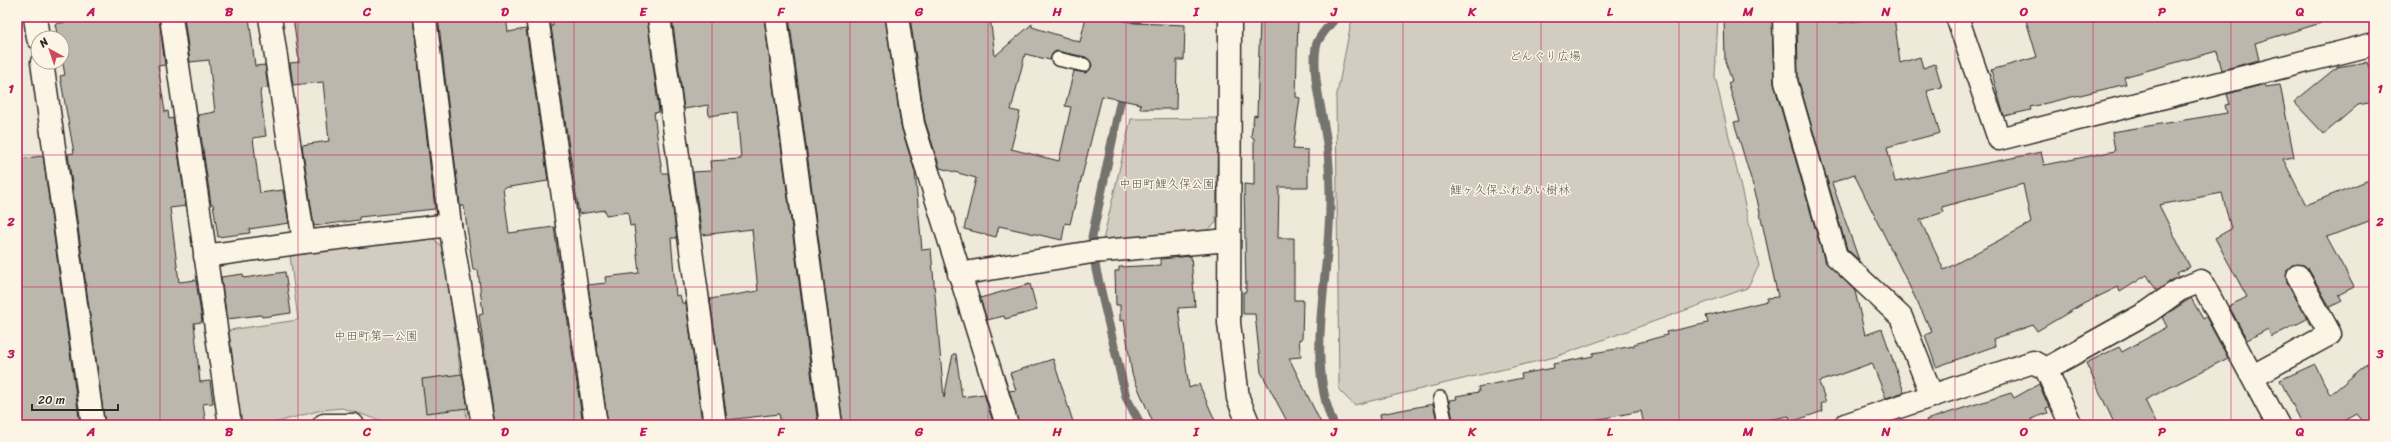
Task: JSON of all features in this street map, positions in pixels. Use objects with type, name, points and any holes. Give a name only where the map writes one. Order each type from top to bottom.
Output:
[{"type":"street","points":[[35,17],[37,30]]},
{"type":"street","points":[[171,17],[230,425]]},
{"type":"street","points":[[270,17],[304,242]]},
{"type":"street","points":[[425,17],[450,225],[483,425]]},
{"type":"street","points":[[537,17],[596,425]]},
{"type":"street","points":[[660,17],[715,425]]},
{"type":"street","points":[[776,17],[831,425]]},
{"type":"street","points":[[897,17],[913,124],[1007,425]]},
{"type":"street","points":[[1230,17],[1229,323],[1238,398],[1249,425]]},
{"type":"street","points":[[1784,17],[1786,81],[1836,256],[1901,317],[1932,396]]},
{"type":"street","points":[[1957,17],[1999,139],[2374,44]]},
{"type":"street","points":[[43,70],[93,425]]},
{"type":"street","points":[[205,256],[304,242],[450,225]]},
{"type":"street","points":[[959,274],[1092,252],[1229,240]]},
{"type":"street","points":[[2253,376],[2330,334],[2298,276]]},
{"type":"street","points":[[2046,370],[2148,312],[2178,290],[2201,280],[2278,425]]},
{"type":"street","points":[[1845,425],[2033,362],[2046,370],[2071,425]]},
{"type":"street","points":[[324,425],[353,425]]},
{"type":"lane","points":[[1058,59],[1084,65]]},
{"type":"lane","points":[[1440,398],[1446,425]]},
{"type":"green space","name":"鯉ヶ久保ふれあい樹林","points":[[1359,17],[1718,17],[1715,76],[1759,266],[1747,288],[1555,357],[1354,405],[1339,390],[1336,99],[1351,23]]},
{"type":"green space","name":"中田町鯉久保公園","points":[[1218,118],[1216,223],[1205,232],[1103,240],[1131,119]]},
{"type":"green space","name":"中田町第一公園","points":[[430,234],[443,249],[468,425],[395,425],[342,408],[322,410],[266,425],[241,425],[229,330],[298,320],[290,255]]},
{"type":"building","points":[[93,17],[159,17],[165,65],[158,66],[165,112],[168,111],[169,119],[173,118],[186,206],[170,208],[179,282],[196,280],[202,322],[194,323],[200,382],[210,381],[213,403],[203,404],[206,425],[105,425],[68,154],[74,153],[60,76],[65,75],[64,70],[70,70],[70,30],[56,30],[55,24]]},
{"type":"building","points":[[184,17],[249,17],[255,66],[265,65],[268,88],[261,89],[260,93],[266,136],[253,138],[260,193],[283,190],[289,223],[249,229],[250,233],[218,237],[213,204],[211,204],[198,115],[215,112],[209,60],[190,62]]},
{"type":"building","points":[[293,17],[413,17],[435,209],[359,217],[359,220],[314,226],[302,145],[329,141],[323,82],[293,85],[290,63],[299,62]]},
{"type":"building","points":[[438,17],[506,17],[508,32],[526,29],[548,181],[503,188],[509,233],[554,227],[583,425],[495,425],[479,315],[483,314],[478,270],[473,270],[464,206],[460,206]]},
{"type":"building","points":[[552,17],[647,17],[659,112],[654,113],[662,173],[668,173],[677,238],[671,238],[676,296],[680,295],[682,303],[686,303],[702,422],[700,425],[608,425],[588,285],[606,283],[605,277],[639,273],[634,225],[630,226],[628,212],[606,215],[605,210],[579,214],[551,26],[553,26]]},
{"type":"building","points":[[672,17],[764,17],[818,425],[781,425],[779,414],[727,420],[710,299],[758,291],[752,229],[702,235],[693,172],[711,171],[710,161],[741,159],[737,112],[709,116],[708,105],[684,109]]},
{"type":"building","points":[[789,17],[885,17],[901,126],[915,172],[922,250],[931,249],[944,398],[953,354],[956,354],[962,397],[984,394],[994,425],[843,425]]},
{"type":"building","points":[[910,17],[990,17],[995,56],[1032,24],[1032,27],[1080,42],[1086,17],[1106,17],[1135,23],[1185,25],[1184,60],[1177,60],[1176,109],[1140,109],[1141,104],[1102,96],[1070,224],[1065,223],[1062,240],[999,226],[996,237],[964,229],[976,178],[940,168],[925,121]],"holes":[[[1056,51],[1086,57],[1091,62],[1092,66],[1086,73],[1074,71],[1065,106],[1071,107],[1059,161],[1011,149],[1020,112],[1011,110],[1025,54],[1050,60],[1052,54]]]},
{"type":"building","points":[[1260,17],[1298,17],[1296,97],[1300,98],[1293,149],[1308,150],[1308,187],[1279,187],[1278,238],[1294,238],[1294,300],[1303,300],[1302,339],[1299,340],[1301,357],[1289,358],[1322,425],[1289,425],[1261,372],[1255,314],[1243,314],[1243,292],[1246,292],[1244,184],[1254,185],[1254,138],[1251,137],[1254,115],[1257,116]]},
{"type":"building","points":[[1724,17],[1772,17],[1774,84],[1824,259],[1855,291],[1865,335],[1882,329],[1904,392],[1886,398],[1872,363],[1819,382],[1826,402],[1821,404],[1823,411],[1791,422],[1789,416],[1740,425],[1644,425],[1641,411],[1590,421],[1591,425],[1454,425],[1449,400],[1457,399],[1456,396],[1479,392],[1478,387],[1522,378],[1521,374],[1554,368],[1553,364],[1593,356],[1593,353],[1634,346],[1634,344],[1667,335],[1666,332],[1708,323],[1706,316],[1767,301],[1767,298],[1778,297],[1757,199],[1734,122],[1740,121],[1728,83],[1732,81],[1725,61]]},
{"type":"building","points":[[1797,17],[1837,17],[1838,23],[1894,17],[1900,63],[1920,57],[1923,68],[1935,64],[1942,87],[1927,91],[1940,133],[1887,147],[1895,182],[2041,152],[2044,165],[2115,151],[2112,132],[2227,113],[2225,105],[2230,104],[2227,94],[2265,84],[2266,87],[2280,85],[2294,157],[2283,159],[2306,205],[2374,178],[2374,219],[2327,237],[2354,287],[2338,295],[2342,301],[2330,307],[2309,270],[2304,265],[2292,265],[2287,270],[2287,282],[2307,319],[2271,337],[2268,329],[2247,340],[2229,306],[2247,297],[2215,238],[2231,229],[2222,193],[2159,205],[2190,267],[2177,273],[2179,277],[2157,291],[2147,275],[2120,292],[2118,287],[2083,304],[2037,331],[2033,325],[1993,339],[1995,346],[1936,367],[1925,335],[1932,332],[1854,174],[1832,183],[1859,260],[1847,249],[1798,79]],"holes":[[[2023,184],[2031,223],[1944,270],[1920,220],[1944,212],[1942,207]]]},
{"type":"building","points":[[2025,17],[2320,17],[2321,23],[2255,43],[2259,60],[2222,70],[2217,51],[2124,77],[2126,84],[2030,107],[2031,110],[2004,116],[1991,70],[2037,57]]},
{"type":"building","points":[[2367,62],[2369,68],[2374,67],[2374,102],[2358,105],[2324,134],[2294,102],[2337,67]]},
{"type":"building","points":[[43,156],[80,425],[17,425],[17,159]]},
{"type":"building","points":[[1191,256],[1195,307],[1178,308],[1189,388],[1199,384],[1217,425],[1154,425],[1132,374],[1124,320],[1120,321],[1120,305],[1116,305],[1115,271],[1119,271],[1119,267],[1161,265],[1161,259]]},
{"type":"building","points":[[285,272],[291,313],[262,317],[261,315],[227,319],[221,277],[243,274],[244,278]]},
{"type":"building","points":[[1030,284],[1037,310],[1005,319],[1004,316],[987,320],[980,298]]},
{"type":"building","points":[[2191,298],[2203,319],[2206,317],[2228,358],[2145,400],[2157,425],[2115,425],[2086,363],[2119,347],[2122,352],[2167,327],[2162,317]]},
{"type":"building","points":[[2374,358],[2374,425],[2366,425],[2357,414],[2337,425],[2303,425],[2280,380],[2315,364],[2330,395]]},
{"type":"building","points":[[1053,359],[1074,425],[1019,425],[1009,391],[1016,390],[1010,373]]},
{"type":"building","points":[[462,374],[468,408],[426,413],[422,379]]},
{"type":"building","points":[[2039,384],[2049,407],[2046,408],[2048,413],[2031,419],[2033,425],[1927,425],[1926,420],[2011,393],[2014,398]]},
{"type":"building","points":[[1433,404],[1438,425],[1382,425],[1380,414]]},
{"type":"waterway","points":[[1134,35],[1138,17]]},
{"type":"waterway","points":[[1334,425],[1326,402],[1321,378],[1320,328],[1330,219],[1330,190],[1328,152],[1315,72],[1315,59],[1317,43],[1336,17]]},
{"type":"waterway","points":[[1123,89],[1092,237],[1096,270],[1126,397],[1141,425]]},
{"type":"park label","name":"どんぐり広場","points":[[1545,56]]}]
